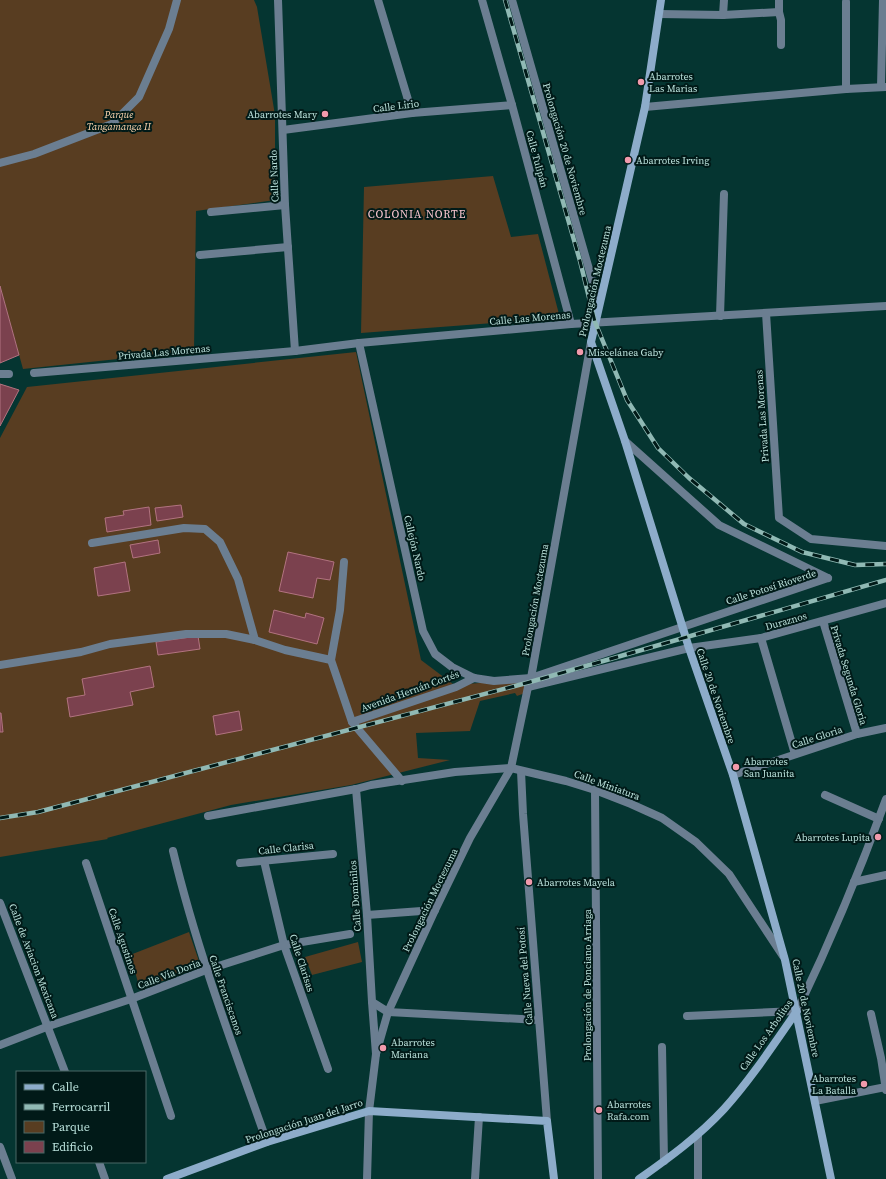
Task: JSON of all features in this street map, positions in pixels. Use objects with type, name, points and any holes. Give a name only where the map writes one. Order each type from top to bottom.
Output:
[{"type":"main road","name":"Prolongación Moctezuma","points":[[591,342],[644,107],[661,0]]},
{"type":"main road","name":"Calle 20 de Noviembre","points":[[591,342],[625,441],[682,627],[733,775],[785,960],[797,1011],[831,1179]]},
{"type":"main road","name":"Calle Los Arbolitos","points":[[639,1179],[698,1134],[724,1109],[759,1066],[797,1011]]},
{"type":"main road","name":"Prolongación Juan del Jarro","points":[[167,1179],[267,1142],[370,1110],[547,1121]]},
{"type":"main road","name":"Calle Nueva del Potosí","points":[[547,1121],[554,1179]]},
{"type":"street","points":[[0,163],[34,154],[112,124],[139,97],[169,29],[177,0]]},
{"type":"street","name":"Calle Nardo","points":[[278,0],[285,205],[295,351]]},
{"type":"street","points":[[378,0],[412,114]]},
{"type":"street","name":"Calle Tulipán","points":[[482,0],[571,324]]},
{"type":"street","name":"Prolongación 20 de Noviembre","points":[[512,0],[599,304]]},
{"type":"street","points":[[723,15],[724,0]]},
{"type":"street","points":[[779,0],[781,45]]},
{"type":"street","points":[[644,107],[884,87],[883,0]]},
{"type":"street","points":[[846,2],[846,89]]},
{"type":"street","points":[[659,14],[723,15],[779,12]]},
{"type":"street","name":"Calle Lirio","points":[[282,130],[412,114],[512,106]]},
{"type":"street","points":[[720,316],[724,194]]},
{"type":"street","points":[[211,212],[285,205]]},
{"type":"street","points":[[200,255],[288,247]]},
{"type":"street","name":"Calle Las Morenas","points":[[295,351],[359,343],[595,322],[886,306]]},
{"type":"street","name":"Privada Las Morenas","points":[[766,313],[778,518],[811,539],[886,546]]},
{"type":"street","name":"Prolongación Moctezuma","points":[[367,1179],[370,1110],[376,1054],[388,1012],[470,838],[511,768],[531,678],[591,342]]},
{"type":"street","name":"Callejón Nardo","points":[[359,343],[423,631],[435,654],[452,667],[474,678],[494,681],[531,678]]},
{"type":"street","name":"Privada Las Morenas","points":[[34,373],[295,351]]},
{"type":"street","name":"Calle Potosí Rioverde","points":[[531,678],[828,578],[719,525],[625,441]]},
{"type":"street","points":[[92,543],[184,528],[205,529],[220,542],[238,579],[255,640]]},
{"type":"street","points":[[344,562],[340,610],[331,660],[352,722],[402,781]]},
{"type":"street","name":"Duraznos","points":[[689,648],[761,638],[886,603]]},
{"type":"street","name":"Privada Segunda Gloria","points":[[823,621],[857,734]]},
{"type":"street","points":[[0,665],[81,652],[110,644],[186,634],[226,634],[255,640],[284,650],[331,660]]},
{"type":"street","points":[[761,638],[795,754]]},
{"type":"street","points":[[528,688],[689,648]]},
{"type":"street","name":"Avenida Hernán Cortés","points":[[352,722],[456,687],[474,678]]},
{"type":"street","name":"Calle Gloria","points":[[733,775],[857,734],[886,728]]},
{"type":"street","name":"Calle Miniatura","points":[[208,816],[371,785],[455,772],[511,768],[566,781],[595,790],[662,818],[696,842],[729,874],[785,960]]},
{"type":"street","name":"Calle Nueva del Potosí","points":[[521,771],[547,1121]]},
{"type":"street","name":"Calle Dominilos","points":[[356,789],[367,915],[376,1054]]},
{"type":"street","name":"Prolongación de Ponciano Arriaga","points":[[595,790],[598,1179]]},
{"type":"street","points":[[825,795],[879,819]]},
{"type":"street","name":"Calle Los Arbolitos","points":[[797,1011],[854,882],[886,799]]},
{"type":"street","name":"Calle Franciscanos","points":[[173,851],[182,888],[206,970],[267,1142]]},
{"type":"street","name":"Calle Clarisa","points":[[240,863],[333,854]]},
{"type":"street","name":"Calle Clarisas","points":[[264,861],[284,945],[328,1069]]},
{"type":"street","name":"Calle Agustinos","points":[[86,863],[171,1116]]},
{"type":"street","points":[[854,882],[886,876]]},
{"type":"street","name":"Calle de Aviacion Mexicana","points":[[0,903],[49,1026],[65,1071]]},
{"type":"street","points":[[367,915],[435,910]]},
{"type":"street","name":"Calle Vía Doria","points":[[0,1046],[49,1026],[132,998],[206,970],[284,945],[350,934]]},
{"type":"street","points":[[372,1002],[388,1012],[539,1020]]},
{"type":"street","points":[[687,1016],[797,1011]]},
{"type":"street","points":[[815,1101],[886,1088],[882,1058],[871,1014]]},
{"type":"street","points":[[662,1047],[664,1161]]},
{"type":"street","points":[[475,1179],[479,1117]]},
{"type":"street","points":[[698,1134],[698,1179]]},
{"type":"street","points":[[0,1147],[12,1179]]},
{"type":"street","points":[[99,1163],[105,1179]]},
{"type":"green space","name":"Parque Tangamanga II","points":[[0,0],[254,0],[257,7],[275,115],[275,200],[196,211],[194,351],[23,369],[0,286]]},
{"type":"green space","points":[[493,176],[511,237],[538,234],[560,318],[361,333],[364,187]]},
{"type":"green space","points":[[356,352],[421,660],[453,684],[450,685],[525,680],[525,693],[517,696],[515,693],[480,701],[470,731],[416,733],[418,758],[450,760],[351,785],[231,805],[107,838],[108,839],[0,857],[0,438],[27,387]]},
{"type":"green space","points":[[189,932],[201,967],[140,989],[130,955]]},
{"type":"green space","points":[[358,942],[362,962],[312,975],[305,957]]},
{"type":"building","points":[[0,286],[19,355],[0,363]]},
{"type":"building","points":[[0,384],[19,390],[0,426]]},
{"type":"building","points":[[181,505],[183,517],[157,521],[155,508]]},
{"type":"building","points":[[149,507],[151,525],[107,532],[105,518],[124,515],[123,511]]},
{"type":"building","points":[[158,540],[160,553],[133,558],[130,545]]},
{"type":"building","points":[[288,552],[334,562],[330,580],[317,578],[313,598],[279,591]]},
{"type":"building","points":[[125,562],[130,591],[98,596],[94,568]]},
{"type":"building","points":[[274,610],[305,618],[306,613],[324,618],[317,644],[269,632]]},
{"type":"building","points":[[198,636],[200,649],[158,655],[156,642]]},
{"type":"building","points":[[150,666],[154,687],[130,692],[133,705],[70,717],[67,698],[85,695],[82,679]]},
{"type":"building","points":[[239,711],[242,730],[216,735],[213,716]]},
{"type":"building","points":[[1,713],[3,732],[0,732]]},
{"type":"railway","points":[[505,0],[580,261],[595,322],[627,400],[658,448],[689,478],[744,524],[802,552],[855,565],[886,564]]},
{"type":"railway","points":[[0,818],[38,812],[530,682],[886,580]]},
{"type":"place","name":"Abarrotes Las Marias","points":[[641,82]]},
{"type":"place","name":"Abarrotes Mary","points":[[325,114]]},
{"type":"place","name":"Abarrotes Irving","points":[[628,160]]},
{"type":"place","name":"Miscelánea Gaby","points":[[580,352]]},
{"type":"place","name":"Abarrotes San Juanita","points":[[736,767]]},
{"type":"place","name":"Abarrotes Lupita","points":[[878,837]]},
{"type":"place","name":"Abarrotes Mayela","points":[[529,882]]},
{"type":"place","name":"Abarrotes Mariana","points":[[383,1048]]},
{"type":"place","name":"Abarrotes La Batalla","points":[[864,1084]]},
{"type":"place","name":"Abarrotes Rafa.com","points":[[599,1110]]},
{"type":"district","name":"COLONIA NORTE","points":[[417,214]]}]
